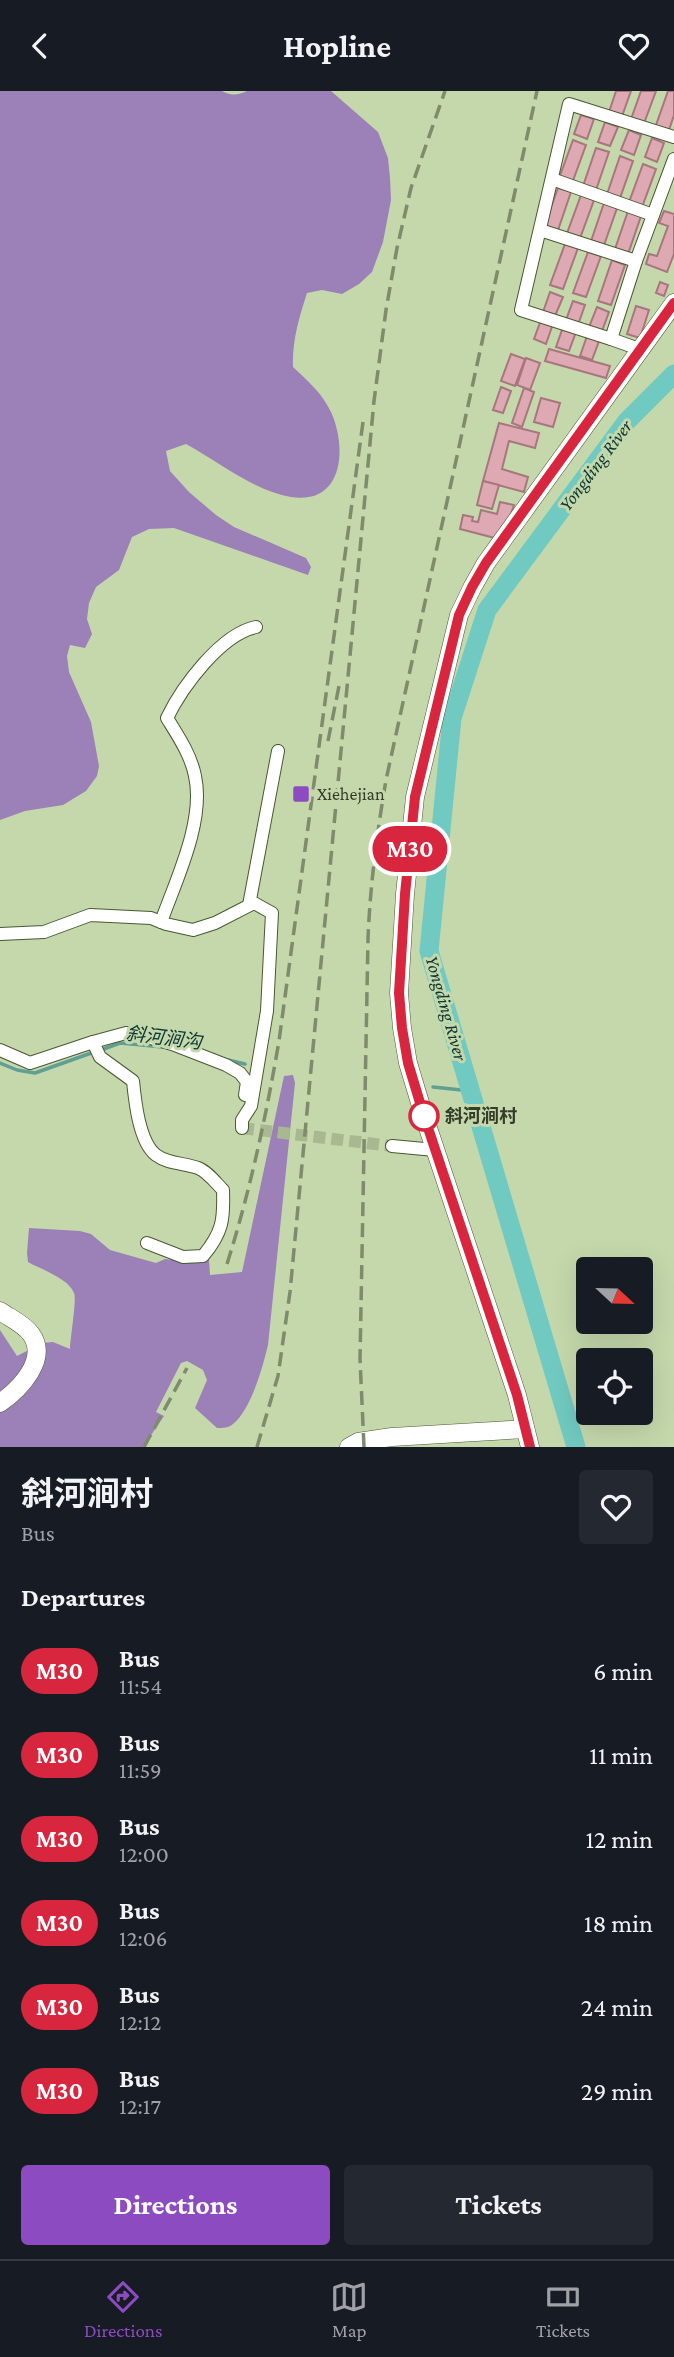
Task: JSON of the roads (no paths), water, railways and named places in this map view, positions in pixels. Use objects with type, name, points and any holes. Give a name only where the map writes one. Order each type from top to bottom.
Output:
[{"type":"main road","points":[[349,1447],[358,1442],[392,1437],[528,1438],[517,1395],[408,1063],[399,993],[415,797],[459,615],[472,587],[486,563],[674,303]]},
{"type":"main road","points":[[0,1311],[30,1333],[37,1345],[36,1360],[27,1378],[0,1403]]},
{"type":"street","points":[[642,350],[521,310],[569,104],[674,137]]},
{"type":"street","points":[[611,339],[636,261],[674,159]]},
{"type":"street","points":[[552,179],[653,215]]},
{"type":"street","points":[[540,230],[636,261]]},
{"type":"street","points":[[161,922],[185,854],[198,806],[195,776],[187,752],[167,718],[178,695],[221,646],[243,629],[256,627]]},
{"type":"street","points":[[249,905],[278,751]]},
{"type":"street","points":[[0,934],[44,932],[90,915],[151,918],[192,930],[215,923],[254,903],[272,913],[267,1011],[251,1106],[242,1124],[247,1082],[240,1073],[182,1048],[144,1036],[126,1033],[96,1048],[30,1063],[0,1050]]},
{"type":"street","points":[[96,1048],[133,1081],[144,1137],[155,1154],[184,1166],[200,1168],[223,1190],[223,1219],[216,1240],[203,1256],[183,1257],[147,1243]]},
{"type":"street","points":[[392,1146],[435,1150]]},
{"type":"waterway","name":"Yongding River","points":[[576,1447],[429,951],[452,718],[487,610],[627,421],[674,374]]},
{"type":"waterway","name":"斜河涧沟","points":[[101,1050],[120,1043],[163,1047]]},
{"type":"waterway","name":"斜河涧沟","points":[[0,1063],[35,1073],[94,1052]]},
{"type":"waterway","name":"斜河涧沟","points":[[228,1060],[245,1064]]},
{"type":"waterway","name":"斜河涧沟","points":[[433,1087],[471,1091]]},
{"type":"tunnel","points":[[242,1128],[392,1146]]},
{"type":"railway","points":[[257,1447],[278,1376],[290,1292],[374,401],[386,310],[411,188],[445,91]]},
{"type":"railway","points":[[364,1447],[360,1359],[368,939],[377,840],[386,780],[537,91]]},
{"type":"railway","points":[[227,1264],[257,1154],[279,1041],[363,422]]},
{"type":"railway","points":[[328,741],[339,686]]},
{"type":"railway","points":[[144,1447],[187,1368]]},
{"type":"place","name":"Xiehejian","points":[[301,794]]},
{"type":"place","name":"斜河涧村","points":[[424,1116]]}]
